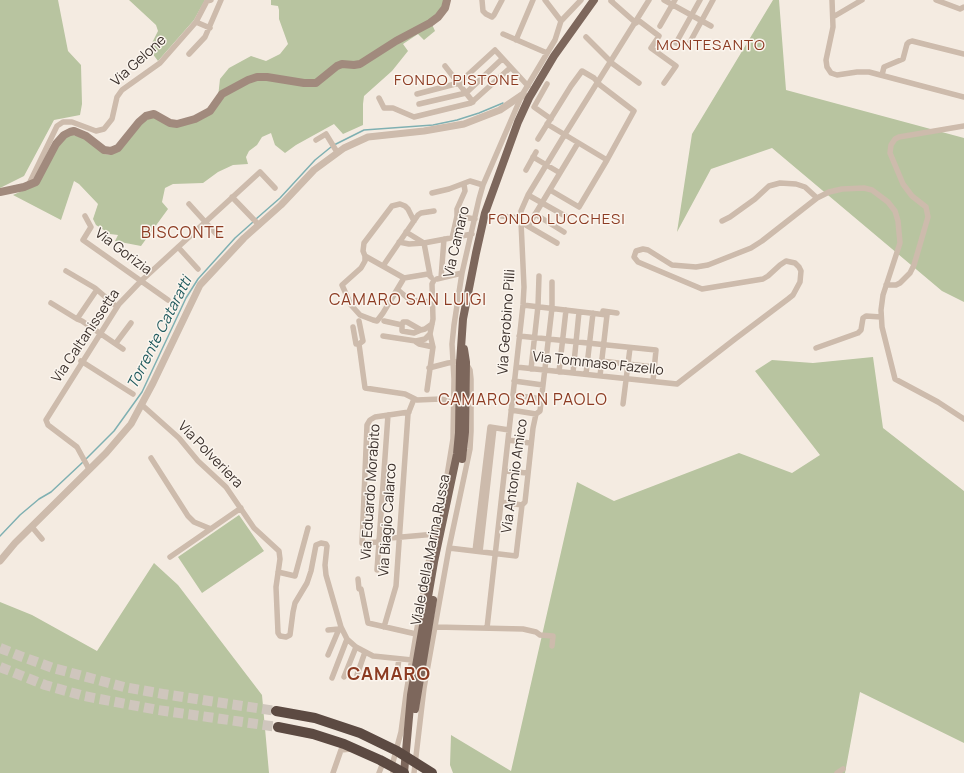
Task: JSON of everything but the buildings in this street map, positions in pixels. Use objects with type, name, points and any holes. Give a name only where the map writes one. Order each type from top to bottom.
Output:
[{"type":"highway","points":[[276,711],[315,718],[360,733],[402,754],[432,773]]},
{"type":"highway","points":[[278,727],[313,734],[349,746],[404,773]]},
{"type":"main road","name":"Viale della Marina Russa","points":[[404,773],[409,710],[434,562],[457,454],[459,433],[459,362],[463,318],[486,208],[518,122],[525,97],[594,0]]},
{"type":"main road","points":[[0,192],[28,186],[37,180],[56,144],[64,135],[70,132],[74,131],[82,134],[91,139],[104,150],[111,151],[118,148],[136,125],[146,116],[151,114],[157,115],[170,123],[177,124],[195,119],[210,111],[222,94],[248,80],[257,77],[267,77],[304,83],[316,83],[337,66],[342,64],[360,64],[396,40],[430,23],[445,8],[447,1]]},
{"type":"main road","name":"Viale della Marina Russa","points":[[410,773],[416,703],[434,592],[464,448],[459,362]]},
{"type":"street","name":"Via Gelone","points":[[28,186],[57,126],[63,122],[72,122],[96,131],[104,129],[112,119],[117,97],[122,90],[160,63],[196,22],[207,1],[211,0]]},
{"type":"street","points":[[189,54],[205,37],[221,0]]},
{"type":"street","points":[[482,0],[483,11],[492,17],[502,0]]},
{"type":"street","points":[[516,40],[533,0]]},
{"type":"street","points":[[545,0],[561,21]]},
{"type":"street","name":"Via Camaro","points":[[393,773],[393,762],[401,732],[428,563],[443,504],[453,446],[454,403],[459,362],[452,336],[462,273],[483,185],[515,110],[525,97],[528,86],[558,33],[561,21],[581,0]]},
{"type":"street","points":[[612,0],[611,1],[636,22],[659,36],[651,48],[676,66],[664,83]]},
{"type":"street","name":"Via Gerobino Pilli","points":[[487,628],[523,305],[522,207],[528,194],[564,135],[649,0]]},
{"type":"street","points":[[664,0],[674,2],[691,16],[711,26]]},
{"type":"street","points":[[676,43],[700,0]]},
{"type":"street","points":[[690,42],[713,0]]},
{"type":"street","points":[[832,0],[832,33],[826,56],[828,71],[837,75],[861,72],[882,75],[964,97]]},
{"type":"street","points":[[833,16],[862,0]]},
{"type":"street","points":[[936,0],[963,9]]},
{"type":"street","points":[[660,26],[674,2]]},
{"type":"street","points":[[196,22],[210,28]]},
{"type":"street","points":[[503,34],[547,53]]},
{"type":"street","points":[[586,37],[610,62],[639,83]]},
{"type":"street","points":[[882,75],[884,67],[903,59],[907,44],[912,41],[964,54]]},
{"type":"street","points":[[417,94],[459,83],[495,50],[528,86]]},
{"type":"street","points":[[419,104],[466,93],[502,59]]},
{"type":"street","points":[[445,66],[473,102]]},
{"type":"street","points":[[379,98],[384,108],[393,108],[414,117],[471,104],[510,68]]},
{"type":"street","points":[[538,139],[582,71],[594,78],[634,111],[579,207],[550,190]]},
{"type":"street","points":[[547,84],[534,107],[551,119]]},
{"type":"street","points":[[0,561],[88,467],[106,453],[131,424],[142,405],[199,288],[256,222],[281,205],[314,170],[336,151],[371,136],[424,131],[464,124],[494,113],[525,97]]},
{"type":"street","points":[[506,107],[511,107],[515,110]]},
{"type":"street","points":[[547,124],[607,160]]},
{"type":"street","points":[[886,285],[893,286],[900,283],[912,270],[928,216],[924,205],[912,196],[903,184],[890,153],[891,145],[899,137],[964,126]]},
{"type":"street","points":[[316,140],[326,134],[336,151]]},
{"type":"street","points":[[528,226],[578,143]]},
{"type":"street","points":[[526,170],[534,154],[546,165],[560,173]]},
{"type":"street","name":"Via Caltanissetta","points":[[88,467],[77,447],[48,425],[46,420],[81,361],[117,307],[141,281],[260,172],[275,188]]},
{"type":"street","points":[[432,193],[450,190],[470,181],[483,185]]},
{"type":"street","points":[[722,221],[755,199],[769,186],[780,183],[796,184],[805,187],[817,198],[829,192],[842,189],[864,188],[872,190],[879,195],[892,207],[898,221],[900,243],[882,300],[881,317],[883,332],[896,379],[938,402],[964,419]]},
{"type":"street","points":[[452,238],[457,216],[457,208],[465,191],[464,184]]},
{"type":"street","points":[[528,194],[567,217]]},
{"type":"street","points":[[232,197],[256,222]]},
{"type":"street","name":"Via Tommaso Fazello","points":[[516,367],[677,384],[735,338],[788,299],[800,282],[801,271],[795,263],[786,261],[763,279],[699,288],[638,262],[634,257],[634,253],[638,250],[645,249],[672,265],[696,267],[708,265],[751,248],[817,198]]},
{"type":"street","points":[[189,204],[218,236]]},
{"type":"street","points":[[404,278],[384,313],[377,321],[366,318],[357,313],[351,305],[342,285],[361,268],[365,261],[363,251],[364,243],[392,206],[400,204],[405,206],[414,221]]},
{"type":"street","points":[[383,266],[418,215],[421,213],[434,212]]},
{"type":"street","points":[[536,214],[564,232]]},
{"type":"street","name":"Via Gorizia","points":[[85,216],[91,227],[83,240],[168,300]]},
{"type":"street","points":[[457,216],[475,219]]},
{"type":"street","points":[[501,216],[521,220],[528,226],[557,243]]},
{"type":"street","points":[[406,232],[424,243],[432,277],[432,324],[430,334],[433,347],[427,390]]},
{"type":"street","points":[[400,242],[409,244],[424,243],[472,234]]},
{"type":"street","points":[[440,278],[444,239]]},
{"type":"street","points":[[178,247],[198,269]]},
{"type":"street","points":[[365,256],[404,278],[428,274],[432,277],[440,278],[462,273]]},
{"type":"street","points":[[66,271],[95,288],[117,307]]},
{"type":"street","points":[[532,369],[538,306],[539,276]]},
{"type":"street","name":"Via Antonio Amico","points":[[496,553],[516,556],[522,504],[525,502],[530,443],[536,414],[540,411],[542,399],[552,308],[552,282]]},
{"type":"street","points":[[77,319],[96,290]]},
{"type":"street","points":[[398,290],[410,300],[432,302]]},
{"type":"street","points":[[51,303],[123,348]]},
{"type":"street","points":[[523,305],[607,315],[600,376]]},
{"type":"street","points":[[552,308],[556,306],[617,313]]},
{"type":"street","points":[[560,372],[566,310]]},
{"type":"street","points":[[573,373],[580,312]]},
{"type":"street","points":[[586,374],[593,313]]},
{"type":"street","points":[[816,348],[858,333],[861,330],[863,318],[866,316],[881,317]]},
{"type":"street","points":[[359,321],[362,341],[359,344],[365,388],[405,394],[414,399],[441,399],[454,403]]},
{"type":"street","points":[[384,321],[402,326],[403,322],[407,322],[420,330],[425,329],[432,324]]},
{"type":"street","points":[[116,343],[130,323]]},
{"type":"street","points":[[353,327],[356,344],[359,344]]},
{"type":"street","points":[[382,336],[416,341],[425,339],[430,334]]},
{"type":"street","points":[[519,336],[656,350],[652,381]]},
{"type":"street","points":[[416,341],[419,344],[433,347]]},
{"type":"street","points":[[623,404],[630,348]]},
{"type":"street","points":[[81,361],[133,394]]},
{"type":"street","points":[[601,361],[654,366]]},
{"type":"street","points":[[414,773],[422,698],[449,548],[468,460],[470,443],[471,378],[469,367],[459,362],[429,368]]},
{"type":"street","points":[[514,381],[543,384]]},
{"type":"street","points":[[513,395],[542,399]]},
{"type":"street","name":"Via Biagio Calarco","points":[[384,627],[396,586],[407,412],[414,399]]},
{"type":"street","name":"Via Polveriera","points":[[142,405],[179,438],[198,461],[226,487],[254,528],[278,548],[280,559],[276,587],[278,633],[281,637],[289,636],[291,632],[292,616],[295,604],[304,590],[311,571],[316,544],[321,543],[326,544],[328,549],[325,565],[326,575],[340,628],[347,639],[356,647],[379,657],[412,660]]},
{"type":"street","points":[[511,410],[536,414]]},
{"type":"street","points":[[407,412],[372,418],[367,425],[362,543],[398,537],[436,534]]},
{"type":"street","name":"Via Eduardo Morabito","points":[[377,570],[388,415]]},
{"type":"street","points":[[478,551],[494,428],[509,430]]},
{"type":"street","points":[[508,440],[530,443]]},
{"type":"street","points":[[151,458],[188,516],[194,522],[211,529]]},
{"type":"street","points":[[505,471],[528,474]]},
{"type":"street","points":[[501,502],[522,504]]},
{"type":"street","points":[[170,557],[241,508]]},
{"type":"street","points":[[32,528],[42,539]]},
{"type":"street","points":[[278,572],[295,576],[308,528]]},
{"type":"street","points":[[449,548],[496,553]]},
{"type":"street","points":[[358,579],[359,589],[361,589],[368,623],[416,634]]},
{"type":"street","points":[[328,630],[340,628]]},
{"type":"street","points":[[328,655],[340,628]]},
{"type":"street","points":[[435,628],[523,629],[536,632],[540,635],[553,636],[552,646]]},
{"type":"street","points":[[332,678],[347,639]]},
{"type":"street","points":[[344,677],[356,647]]},
{"type":"street","points":[[357,675],[365,652]]},
{"type":"street","points":[[396,672],[399,659]]},
{"type":"street","points":[[332,773],[341,750],[349,748],[384,759],[379,773]]},
{"type":"street","points":[[417,748],[420,773]]},
{"type":"street","points":[[837,773],[843,769]]},
{"type":"green space","points":[[0,0],[58,0],[68,51],[81,65],[82,104],[80,115],[54,120],[24,176],[0,188]]},
{"type":"green space","points":[[129,0],[205,0],[194,20],[158,61],[152,53],[150,47],[158,31],[156,25]]},
{"type":"green space","points":[[271,0],[444,0],[444,5],[430,20],[435,31],[424,40],[418,34],[403,44],[408,51],[392,71],[364,96],[363,125],[343,134],[334,124],[296,145],[285,153],[275,145],[271,133],[262,137],[257,145],[249,151],[246,157],[248,164],[233,165],[218,172],[203,183],[173,184],[165,188],[162,202],[168,209],[141,246],[115,241],[118,235],[110,234],[96,225],[93,219],[98,204],[79,184],[74,181],[61,220],[13,195],[31,187],[54,152],[69,134],[84,138],[104,154],[111,155],[136,127],[151,117],[193,123],[218,97],[220,79],[229,68],[251,56],[266,61],[280,54],[288,44],[279,19],[278,6],[271,5]]},
{"type":"green space","points":[[773,0],[779,0],[786,90],[964,138],[964,302],[942,291],[772,148],[711,169],[677,232],[692,134]]},
{"type":"green space","points":[[873,357],[883,428],[964,491],[964,743],[860,692],[845,773],[453,773],[450,765],[451,735],[511,771],[577,482],[614,501],[739,453],[792,473],[820,455],[755,371],[772,360],[813,363]]},
{"type":"green space","points":[[239,515],[264,551],[202,593],[178,557]]},
{"type":"green space","points":[[154,563],[178,585],[262,695],[269,773],[0,773],[0,602],[32,615],[97,651]]},
{"type":"waterway","name":"Torrente Cataratti","points":[[334,145],[364,130],[433,125],[457,120],[503,103]]},
{"type":"waterway","name":"Torrente Cataratti","points":[[256,219],[280,198],[315,160],[331,147]]},
{"type":"waterway","name":"Torrente Cataratti","points":[[86,459],[114,431],[142,392],[186,298],[198,279],[235,238],[253,222]]},
{"type":"waterway","name":"Torrente Cataratti","points":[[0,536],[20,515],[39,499],[51,492],[83,462]]},
{"type":"tunnel","points":[[0,648],[53,668],[124,687],[276,711]]},
{"type":"tunnel","points":[[0,667],[45,685],[84,696],[158,710],[278,727]]},
{"type":"district","name":"MONTESANTO","points":[[711,46]]},
{"type":"district","name":"FONDO PISTONE","points":[[457,81]]},
{"type":"district","name":"FONDO LUCCHESI","points":[[557,220]]},
{"type":"district","name":"BISCONTE","points":[[183,234]]},
{"type":"district","name":"CAMARO SAN LUIGI","points":[[408,301]]},
{"type":"district","name":"CAMARO SAN PAOLO","points":[[523,401]]},
{"type":"district","name":"CAMARO","points":[[389,675]]}]
